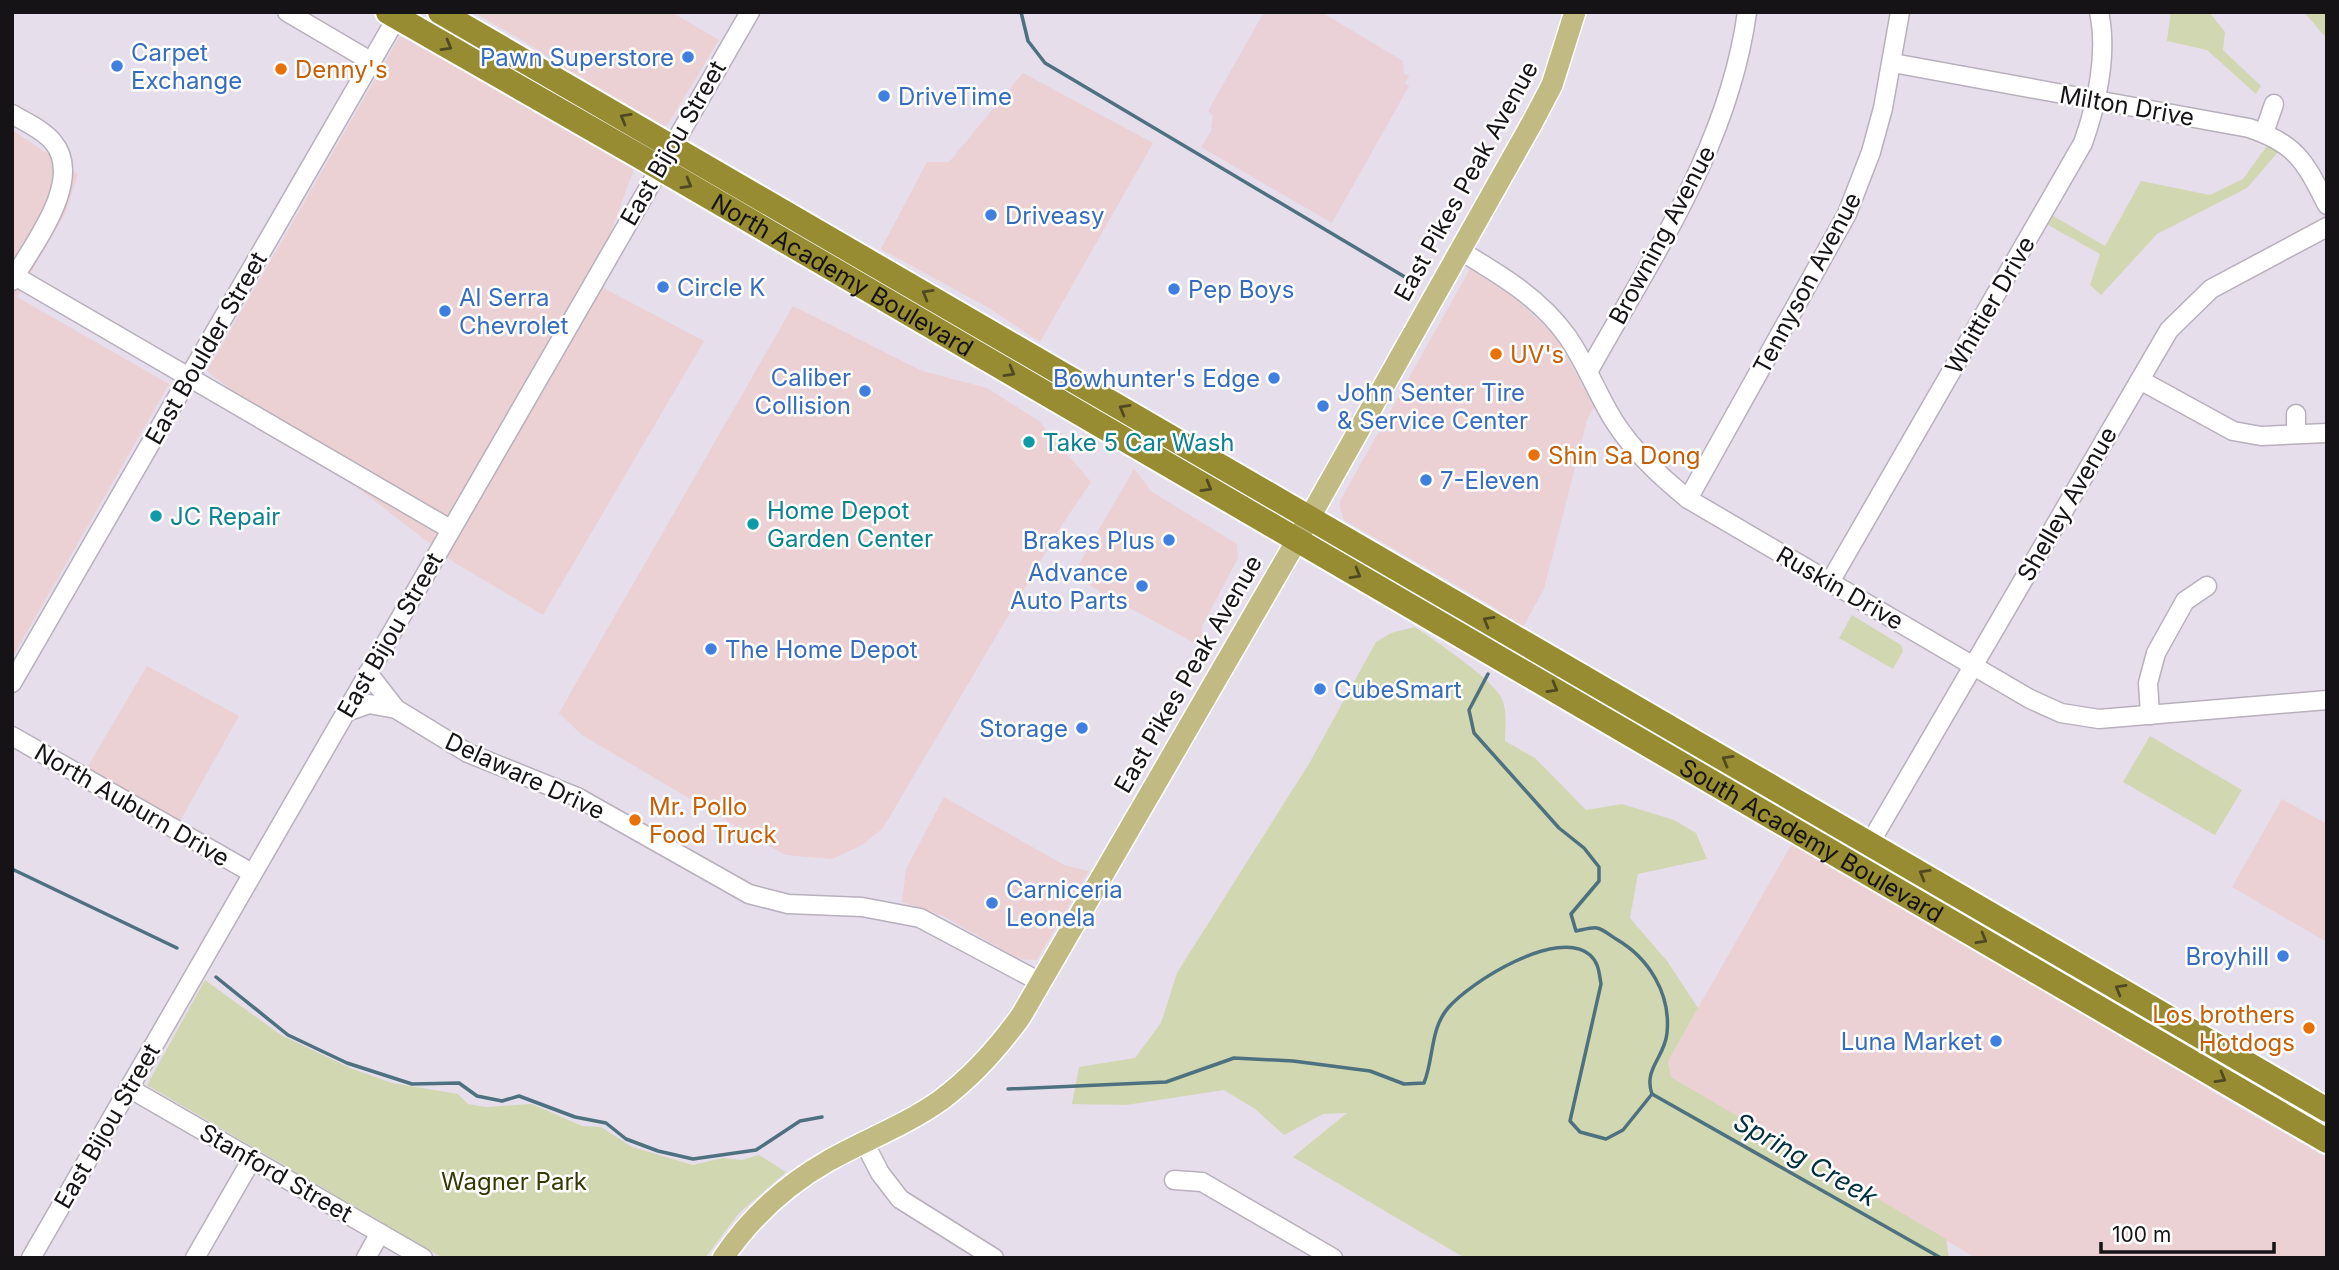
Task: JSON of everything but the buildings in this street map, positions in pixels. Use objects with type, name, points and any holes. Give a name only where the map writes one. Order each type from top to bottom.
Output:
[{"type":"highway","name":"North Academy Boulevard","points":[[440,12],[1310,517]]},
{"type":"highway","name":"North Academy Boulevard","points":[[395,14],[1297,540]]},
{"type":"highway","name":"South Academy Boulevard","points":[[1310,517],[2327,1111]]},
{"type":"highway","name":"South Academy Boulevard","points":[[1297,540],[2327,1141]]},
{"type":"main road","name":"East Pikes Peak Avenue","points":[[723,1258],[753,1220],[782,1193],[828,1161],[924,1111],[968,1078],[1005,1039],[1042,983],[1297,540],[1552,85],[1575,12]]},
{"type":"street","points":[[287,12],[372,62]]},
{"type":"street","name":"East Bijou Street","points":[[31,1258],[750,12]]},
{"type":"street","name":"Browning Avenue","points":[[1588,372],[1703,163],[1735,74],[1747,12]]},
{"type":"street","name":"Tennyson Avenue","points":[[1688,499],[1847,214],[1871,152],[1893,62],[1900,12]]},
{"type":"street","name":"Whittier Drive","points":[[1830,582],[2083,143],[2094,101],[2103,45],[2099,12]]},
{"type":"street","name":"East Boulder Street","points":[[12,683],[372,62],[395,14]]},
{"type":"street","name":"Milton Drive","points":[[1893,62],[2264,133],[2296,152],[2305,163],[2327,205]]},
{"type":"street","points":[[2264,133],[2274,104]]},
{"type":"street","points":[[12,114],[54,142],[64,171],[61,194],[14,278],[450,529]]},
{"type":"street","name":"Shelley Avenue","points":[[1870,843],[2169,330],[2203,295],[2228,278],[2327,227]]},
{"type":"street","name":"Ruskin Drive","points":[[1459,250],[1506,278],[1533,299],[1567,336],[1625,437],[1664,480],[1688,499],[1972,666],[2061,713],[2099,719],[2327,700]]},
{"type":"street","points":[[2140,380],[2233,431],[2261,436],[2327,433]]},
{"type":"street","points":[[2296,414],[2296,434]]},
{"type":"street","points":[[2150,715],[2148,683],[2157,653],[2185,601],[2207,586]]},
{"type":"street","name":"Delaware Drive","points":[[368,673],[396,709],[468,753],[577,797],[732,886],[788,904],[862,907],[920,918],[1042,983]]},
{"type":"street","name":"Delaware Drive","points":[[346,712],[369,704],[396,709]]},
{"type":"street","name":"North Auburn Drive","points":[[12,736],[252,873]]},
{"type":"street","name":"Stanford Street","points":[[129,1088],[423,1258]]},
{"type":"street","points":[[864,1142],[880,1173],[900,1199],[972,1252],[994,1258]]},
{"type":"street","points":[[195,1258],[252,1159]]},
{"type":"street","points":[[1174,1180],[1202,1182],[1333,1258]]},
{"type":"street","points":[[366,1258],[380,1233]]},
{"type":"shaded area","points":[[473,12],[671,12],[719,40],[668,124],[662,127],[595,91],[532,46]]},
{"type":"shaded area","points":[[1264,12],[1321,12],[1403,61],[1404,73],[1409,76],[1405,83],[1409,86],[1332,223],[1201,147],[1211,131],[1213,115],[1208,111]]},
{"type":"shaded area","name":"Al Serra Chevrolet","points":[[400,36],[639,156],[592,282],[704,341],[543,615],[455,563],[207,371]]},
{"type":"shaded area","points":[[1023,73],[1153,143],[1040,342],[989,308],[881,249],[927,162],[949,162]]},
{"type":"shaded area","points":[[12,130],[78,174],[66,212],[17,297],[169,384],[12,658]]},
{"type":"shaded area","points":[[1470,269],[1514,297],[1556,337],[1594,407],[1587,420],[1544,589],[1522,629],[1492,606],[1344,520],[1340,508],[1340,501]]},
{"type":"shaded area","points":[[793,306],[922,371],[987,388],[1039,421],[1091,482],[1060,528],[883,828],[862,845],[832,859],[785,855],[582,735],[559,713]]},
{"type":"shaded area","points":[[1134,469],[1152,492],[1237,544],[1238,558],[1202,626],[1202,647],[1100,592],[1074,573]]},
{"type":"shaded area","points":[[147,666],[239,716],[180,821],[87,768]]},
{"type":"shaded area","points":[[944,797],[1064,865],[1089,871],[1037,960],[1020,959],[941,915],[902,902],[906,869]]},
{"type":"shaded area","points":[[2282,799],[2327,824],[2327,942],[2232,887]]},
{"type":"shaded area","points":[[1794,840],[2166,1058],[2211,1091],[2327,1158],[2325,1258],[1976,1258],[1671,1077],[1668,1061]]},
{"type":"green space","points":[[2171,12],[2209,12],[2225,32],[2223,50],[2261,86],[2256,94],[2207,50],[2167,41]]},
{"type":"green space","points":[[2304,12],[2327,12],[2327,39]]},
{"type":"green space","points":[[2267,146],[2278,152],[2247,188],[2157,234],[2101,295],[2090,285],[2100,254],[2048,225],[2053,216],[2105,246],[2141,181],[2210,195],[2243,179]]},
{"type":"green space","points":[[1852,615],[1901,645],[1903,651],[1893,669],[1839,638]]},
{"type":"green space","points":[[1415,627],[1462,660],[1496,689],[1505,708],[1505,741],[1535,758],[1586,810],[1622,804],[1674,820],[1696,833],[1707,859],[1638,874],[1630,918],[1667,961],[1698,1008],[1668,1061],[1671,1077],[1946,1239],[1949,1258],[1465,1258],[1293,1157],[1347,1113],[1323,1114],[1284,1135],[1255,1109],[1224,1090],[1126,1105],[1072,1104],[1079,1067],[1135,1058],[1161,1023],[1177,973],[1310,762],[1376,642],[1391,633]]},
{"type":"green space","points":[[2150,736],[2242,790],[2215,835],[2123,782]]},
{"type":"green space","name":"Wagner Park","points":[[205,980],[281,1035],[350,1068],[392,1083],[458,1094],[468,1104],[486,1107],[532,1104],[582,1126],[601,1127],[632,1147],[693,1165],[723,1158],[742,1160],[759,1155],[786,1172],[739,1213],[705,1258],[443,1258],[147,1085]]},
{"type":"waterway","points":[[1021,12],[1028,41],[1045,63],[1410,280]]},
{"type":"waterway","points":[[1488,674],[1469,710],[1474,733],[1559,828],[1584,848],[1599,867],[1599,881],[1571,914],[1576,931],[1599,929],[1628,947],[1648,967],[1661,991],[1667,1033],[1650,1077],[1652,1094]]},
{"type":"waterway","points":[[12,869],[177,948]]},
{"type":"waterway","points":[[1008,1089],[1166,1082],[1234,1058],[1293,1061],[1370,1071],[1404,1084],[1424,1083],[1438,1025],[1442,1016],[1459,997],[1494,972],[1515,961],[1557,948],[1576,948],[1593,958],[1601,984],[1570,1121],[1580,1132],[1606,1139],[1623,1130],[1652,1094]]},
{"type":"waterway","points":[[216,977],[288,1035],[347,1063],[412,1084],[459,1083],[477,1096],[502,1101],[519,1096],[575,1117],[606,1123],[626,1139],[658,1151],[693,1159],[756,1150],[800,1121],[822,1117]]},
{"type":"waterway","name":"Spring Creek","points":[[1652,1094],[1941,1258]]},
{"type":"place","name":"Pawn Superstore","points":[[688,57]]},
{"type":"place","name":"Carpet Exchange","points":[[117,66]]},
{"type":"place","name":"Denny's","points":[[281,69]]},
{"type":"place","name":"DriveTime","points":[[884,96]]},
{"type":"place","name":"Driveasy","points":[[991,215]]},
{"type":"place","name":"Circle K","points":[[663,287]]},
{"type":"place","name":"Pep Boys","points":[[1174,289]]},
{"type":"place","name":"Al Serra Chevrolet","points":[[445,311]]},
{"type":"place","name":"UV's","points":[[1496,354]]},
{"type":"place","name":"Bowhunter's Edge","points":[[1274,378]]},
{"type":"place","name":"Caliber Collision","points":[[865,391]]},
{"type":"place","name":"John Senter Tire & Service Center","points":[[1323,406]]},
{"type":"place","name":"Take 5 Car Wash","points":[[1029,442]]},
{"type":"place","name":"Shin Sa Dong","points":[[1534,455]]},
{"type":"place","name":"7-Eleven","points":[[1426,480]]},
{"type":"place","name":"JC Repair","points":[[156,516]]},
{"type":"place","name":"Home Depot Garden Center","points":[[753,524]]},
{"type":"place","name":"Brakes Plus","points":[[1169,540]]},
{"type":"place","name":"Advance Auto Parts","points":[[1142,586]]},
{"type":"place","name":"The Home Depot","points":[[711,649]]},
{"type":"place","name":"CubeSmart","points":[[1320,689]]},
{"type":"place","name":"Storage","points":[[1082,728]]},
{"type":"place","name":"Mr. Pollo Food Truck","points":[[635,820]]},
{"type":"place","name":"Carniceria Leonela","points":[[992,903]]},
{"type":"place","name":"Broyhill","points":[[2283,956]]},
{"type":"place","name":"Los brothers Hotdogs","points":[[2309,1028]]},
{"type":"place","name":"Luna Market","points":[[1996,1041]]}]
